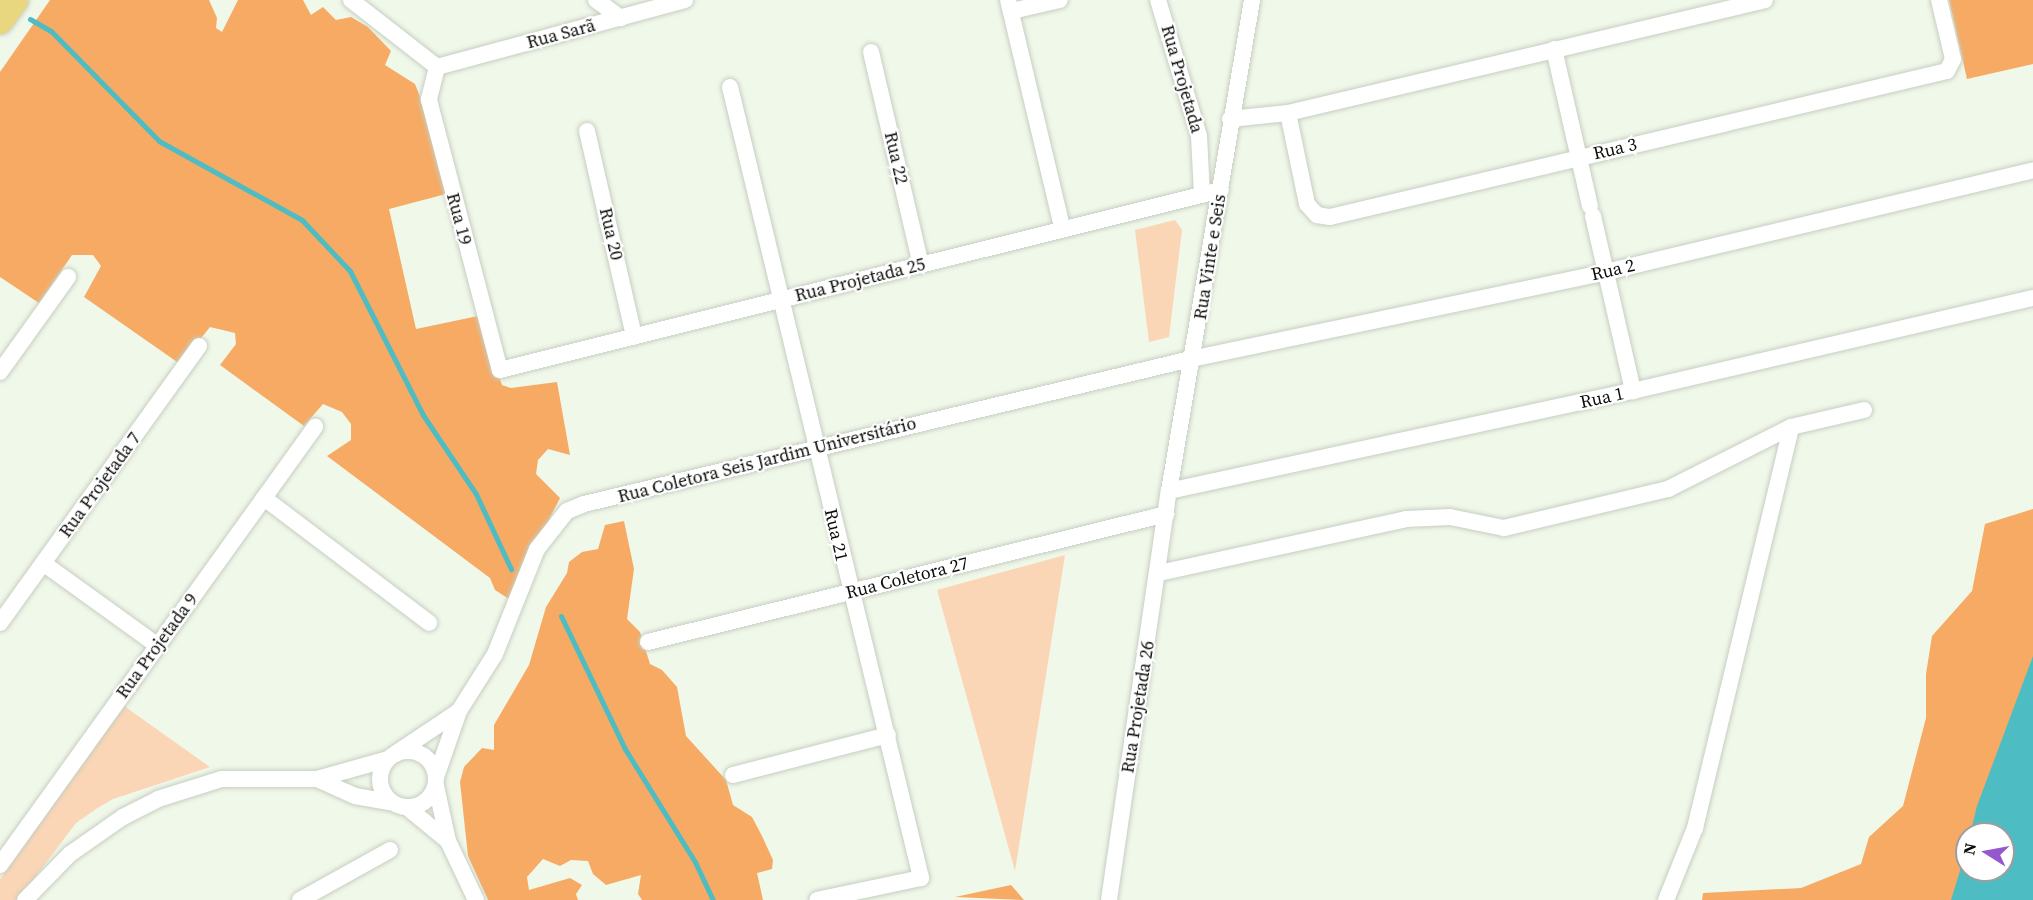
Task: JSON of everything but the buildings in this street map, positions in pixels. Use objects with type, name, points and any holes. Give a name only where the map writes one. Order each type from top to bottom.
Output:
[{"type":"main road","points":[[0,21],[15,0]]},
{"type":"street","points":[[351,0],[437,67]]},
{"type":"street","points":[[596,0],[621,18]]},
{"type":"street","name":"Rua Sarã","points":[[437,67],[685,0]]},
{"type":"street","points":[[1060,0],[1010,5],[1063,230]]},
{"type":"street","name":"Rua Projetada","points":[[1158,0],[1199,136],[1202,195]]},
{"type":"street","name":"Rua Vinte e Seis","points":[[1166,514],[1221,190],[1230,120],[1252,0]]},
{"type":"street","points":[[1230,120],[1288,112],[1764,0]]},
{"type":"street","name":"Rua 3","points":[[1288,112],[1307,204],[1323,217],[1947,71],[1953,59],[1939,0]]},
{"type":"street","points":[[1554,49],[1633,391]]},
{"type":"street","name":"Rua 22","points":[[871,51],[921,265]]},
{"type":"street","name":"Rua 19","points":[[437,67],[429,100],[500,370]]},
{"type":"street","name":"Rua 21","points":[[730,87],[779,300],[817,447],[849,592],[888,735],[921,878],[817,900]]},
{"type":"street","name":"Rua 20","points":[[587,131],[634,337]]},
{"type":"street","name":"Rua 2","points":[[1191,359],[1606,272],[2033,170]]},
{"type":"street","name":"Rua Projetada 25","points":[[500,370],[1221,190]]},
{"type":"street","points":[[0,372],[68,277]]},
{"type":"street","name":"Rua 1","points":[[1169,491],[1633,391],[2033,298]]},
{"type":"street","name":"Rua Projetada 7","points":[[0,622],[199,346]]},
{"type":"street","name":"Rua Coletora Seis Jardim Universitário","points":[[459,711],[495,654],[537,549],[567,511],[817,447],[1191,359]]},
{"type":"street","points":[[1159,573],[1406,519],[1450,517],[1504,528],[1668,489],[1791,427],[1864,410]]},
{"type":"street","points":[[1666,900],[1695,828],[1791,427]]},
{"type":"street","name":"Rua Projetada 9","points":[[0,866],[315,428]]},
{"type":"street","points":[[264,498],[429,623]]},
{"type":"street","name":"Rua Projetada 26","points":[[1109,900],[1166,514]]},
{"type":"street","name":"Rua Coletora 27","points":[[648,642],[1166,514]]},
{"type":"street","points":[[43,563],[158,646]]},
{"type":"street","points":[[390,802],[380,786],[382,766],[392,756],[459,711]]},
{"type":"street","points":[[408,808],[426,801],[436,781],[459,711]]},
{"type":"street","points":[[733,775],[888,735]]},
{"type":"street","points":[[25,900],[70,854],[123,817],[158,799],[222,779],[317,779],[392,756],[422,754],[436,781],[448,841],[476,900]]},
{"type":"street","points":[[317,779],[355,796],[390,802],[408,808],[448,841]]},
{"type":"street","points":[[300,900],[390,850]]},
{"type":"shaded area","points":[[50,0],[209,0],[217,18],[216,28],[222,32],[238,0],[303,0],[311,15],[323,7],[336,20],[351,17],[368,27],[391,51],[385,65],[415,84],[428,117],[446,194],[389,209],[416,329],[478,316],[502,385],[511,388],[557,382],[570,455],[548,449],[538,460],[536,474],[560,498],[509,599],[495,590],[490,578],[327,456],[351,440],[351,424],[342,412],[323,404],[304,426],[220,365],[236,344],[235,333],[210,327],[180,364],[84,297],[101,266],[93,255],[72,255],[39,303],[0,277],[0,72]]},
{"type":"shaded area","points":[[1949,0],[2033,0],[2033,64],[1967,79]]},
{"type":"shaded area","points":[[1175,220],[1182,230],[1169,337],[1149,342],[1135,230]]},
{"type":"shaded area","points":[[2033,509],[2033,900],[1702,900],[1703,893],[1801,888],[1861,864],[1869,837],[1903,806],[1926,718],[1926,674],[1932,636],[1972,591],[1985,524]]},
{"type":"shaded area","points":[[624,521],[634,569],[627,619],[640,632],[650,664],[662,670],[677,687],[686,736],[726,780],[733,805],[752,817],[762,836],[773,860],[772,869],[757,873],[763,900],[642,900],[638,894],[641,875],[606,885],[593,874],[588,861],[571,860],[560,866],[543,859],[527,877],[529,890],[570,878],[582,885],[576,894],[578,900],[488,900],[468,856],[460,782],[464,767],[482,748],[494,750],[494,725],[529,665],[546,607],[567,573],[569,562],[582,552],[598,549],[605,525]]},
{"type":"shaded area","points":[[1065,555],[1015,871],[937,590]]},
{"type":"shaded area","points":[[124,706],[210,767],[113,799],[96,809],[76,823],[18,900],[0,900],[0,879]]},
{"type":"shaded area","points":[[1011,885],[1024,900],[955,897]]},
{"type":"water","points":[[2033,656],[2033,900],[1951,900],[1957,882],[2015,882],[2015,822],[1973,822]]},
{"type":"waterway","points":[[30,19],[51,31],[159,141],[302,220],[350,271],[423,415],[476,494],[511,569]]},
{"type":"waterway","points":[[561,616],[625,749],[695,862],[713,900]]}]
